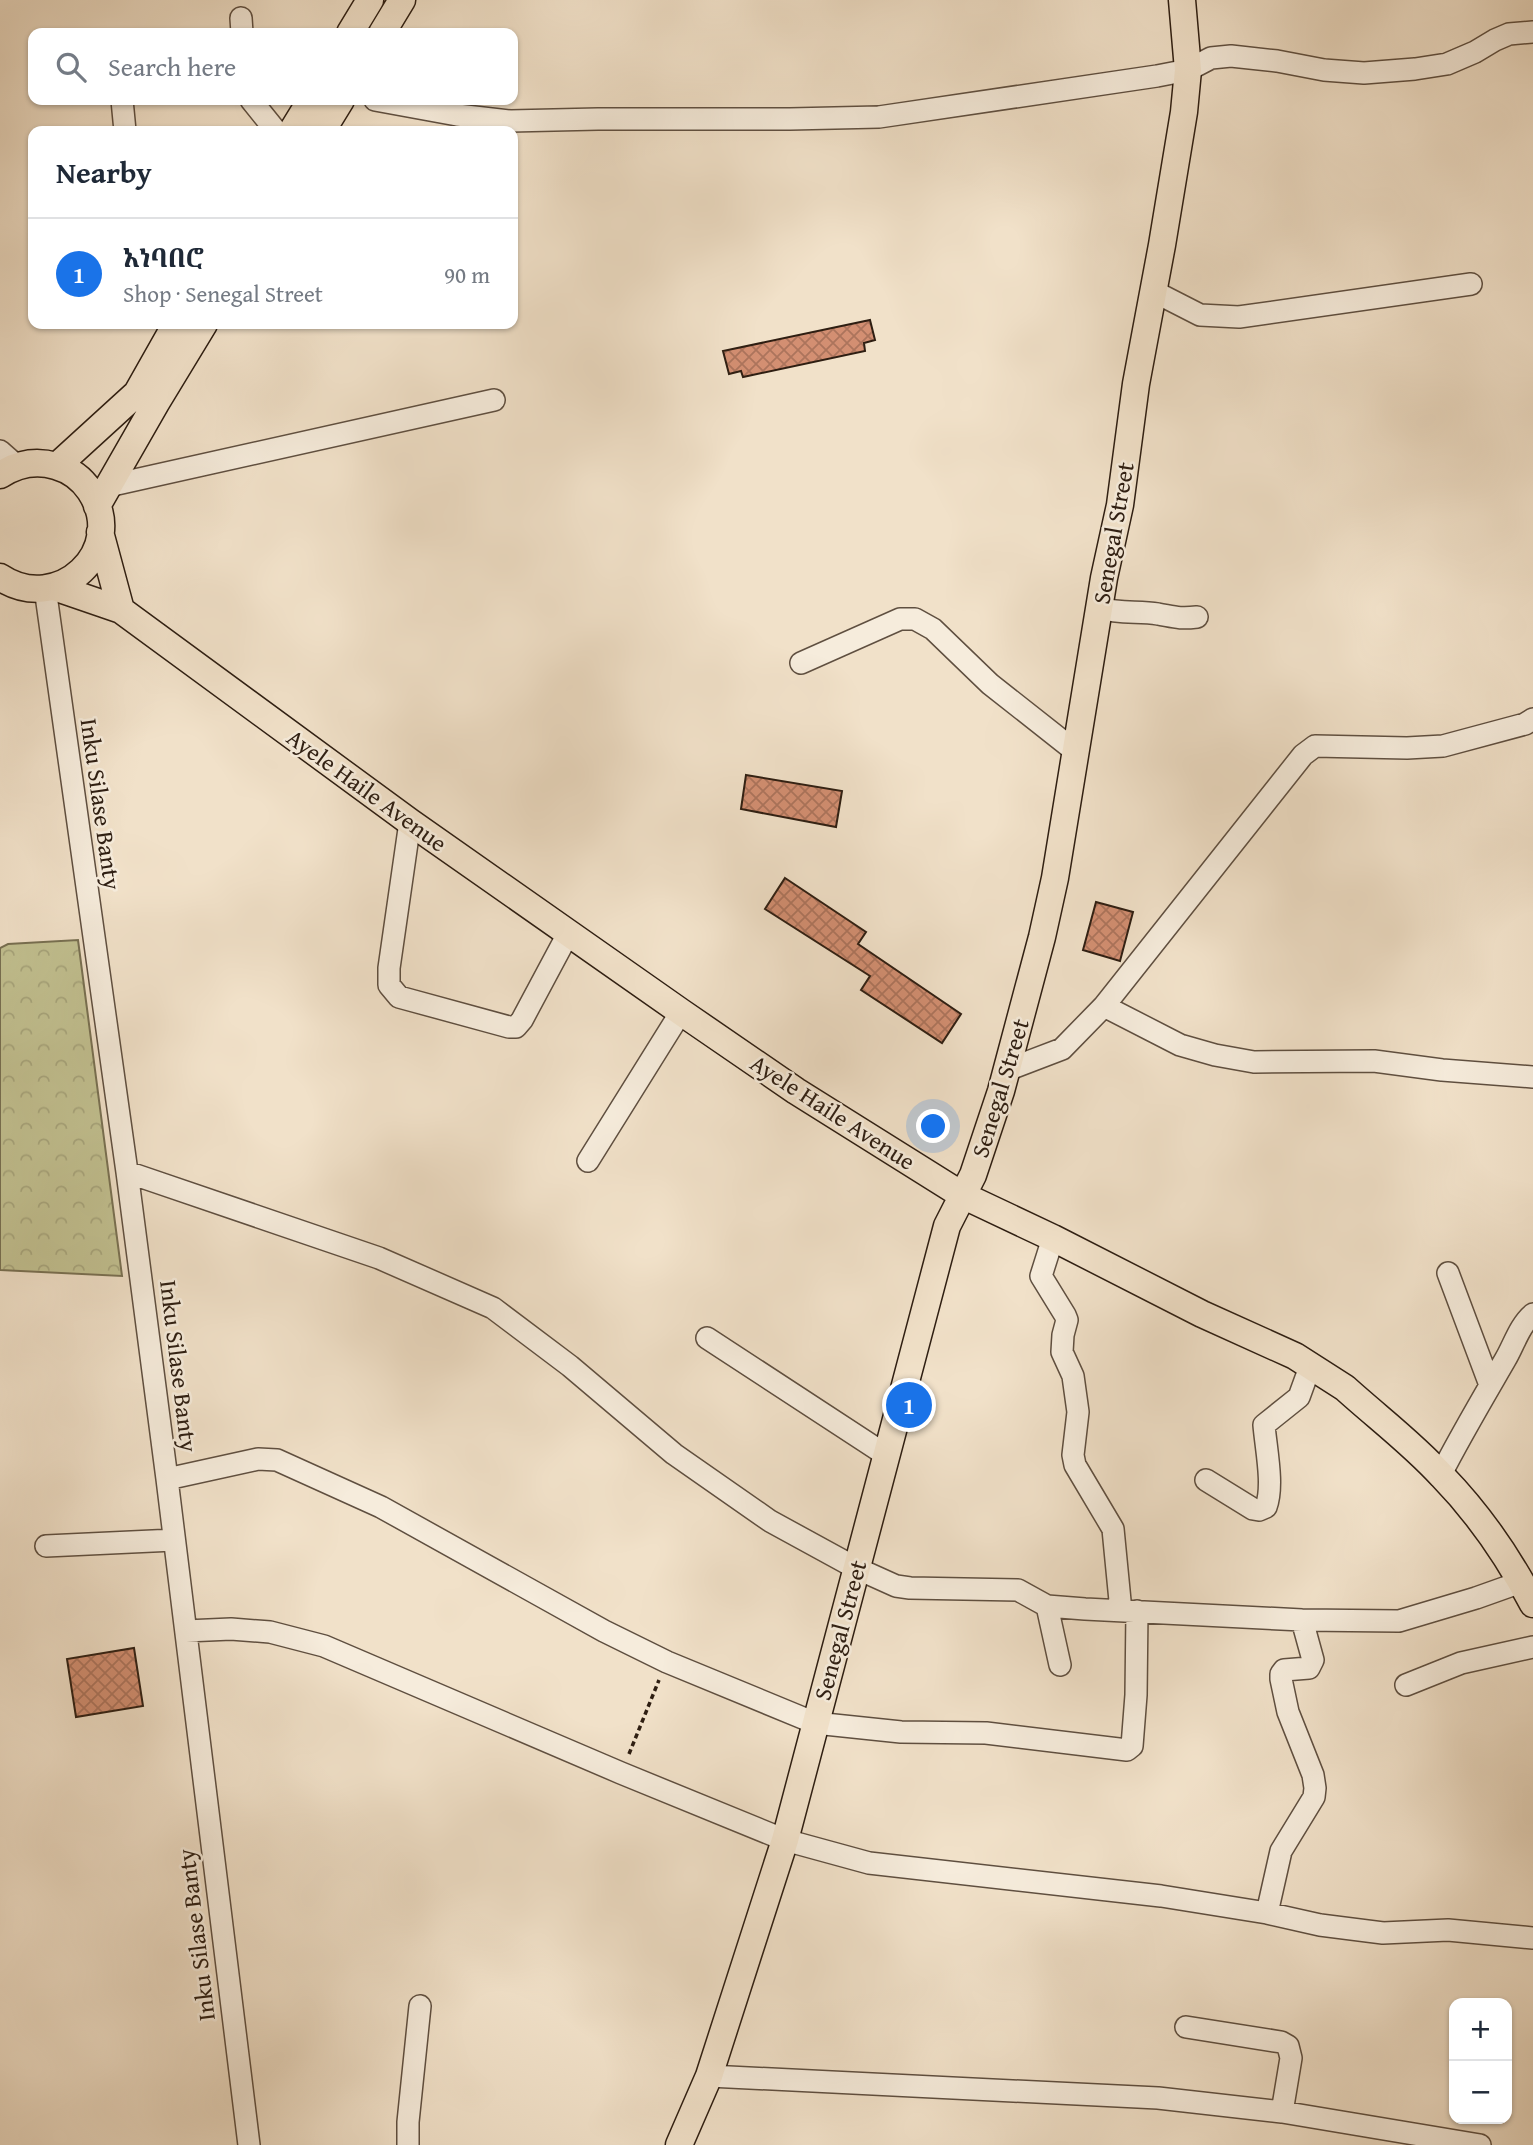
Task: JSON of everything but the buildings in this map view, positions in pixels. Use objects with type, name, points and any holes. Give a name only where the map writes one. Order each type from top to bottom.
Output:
[{"type":"main road","points":[[353,28],[370,0]]},
{"type":"main road","points":[[385,28],[402,0]]},
{"type":"main road","name":"Senegal Street","points":[[679,2145],[709,2076],[785,1840],[947,1226],[973,1175],[984,1146],[1045,925],[1104,578],[1120,505],[1136,384],[1184,112],[1188,70],[1182,0]]},
{"type":"main road","points":[[295,126],[308,105]]},
{"type":"main road","points":[[325,126],[338,105]]},
{"type":"main road","points":[[57,466],[136,393],[173,329]]},
{"type":"main road","points":[[48,590],[70,580],[86,567],[96,550],[103,496],[202,329]]},
{"type":"main road","points":[[6,464],[44,463],[57,466],[80,480],[92,494],[103,496]]},
{"type":"main road","points":[[100,532],[121,610]]},
{"type":"main road","name":"Ayele Haile Avenue","points":[[3,583],[48,590],[121,610],[410,822],[796,1091],[962,1195],[1202,1314],[1311,1364],[1345,1388],[1441,1474],[1476,1514],[1530,1598]]},
{"type":"street","points":[[402,105],[510,121],[879,117],[1188,70],[1211,58],[1231,56],[1364,73],[1415,69],[1447,64],[1509,34],[1533,32]]},
{"type":"street","points":[[122,105],[125,126]]},
{"type":"street","points":[[255,105],[272,126]]},
{"type":"street","points":[[1153,291],[1200,315],[1239,317],[1471,284]]},
{"type":"street","points":[[103,496],[494,400]]},
{"type":"street","name":"Inku Silase Banty","points":[[48,590],[167,1479],[248,2145]]},
{"type":"street","points":[[1100,608],[1114,612],[1157,614],[1177,619],[1197,617]]},
{"type":"street","points":[[801,663],[900,619],[915,619],[933,629],[990,684],[1075,751]]},
{"type":"street","points":[[1007,1070],[1062,1048],[1104,1006],[1303,755],[1315,746],[1443,746],[1533,719]]},
{"type":"street","points":[[410,822],[389,968],[389,985],[399,997],[516,1027],[569,932]]},
{"type":"street","points":[[1104,1006],[1180,1045],[1254,1062],[1374,1061],[1442,1070],[1533,1077]]},
{"type":"street","points":[[588,1161],[681,1012]]},
{"type":"street","points":[[127,1172],[379,1258],[493,1308],[570,1366],[674,1454],[770,1521],[856,1568],[896,1586],[1017,1590],[1048,1606],[1302,1620],[1408,1619],[1530,1598]]},
{"type":"street","points":[[167,1479],[258,1460],[277,1460],[381,1507],[604,1631],[667,1662],[815,1723],[901,1732],[985,1733],[1127,1750],[1132,1746],[1136,1695],[1129,1611],[1113,1529],[1075,1465],[1073,1455],[1079,1412],[1073,1376],[1062,1352],[1067,1321],[1041,1276],[1053,1238]]},
{"type":"street","points":[[1448,1273],[1490,1385]]},
{"type":"street","points":[[1441,1474],[1522,1326],[1533,1314]]},
{"type":"street","points":[[706,1338],[886,1455]]},
{"type":"street","points":[[1206,1479],[1253,1509],[1265,1507],[1269,1496],[1269,1483],[1264,1426],[1299,1397],[1311,1364]]},
{"type":"street","points":[[46,1546],[174,1540]]},
{"type":"street","points":[[1048,1606],[1060,1665]]},
{"type":"street","points":[[1266,1913],[1281,1851],[1314,1797],[1313,1775],[1288,1712],[1281,1679],[1284,1670],[1309,1668],[1312,1665],[1302,1620]]},
{"type":"street","points":[[186,1631],[231,1629],[270,1632],[324,1646],[785,1840],[869,1863],[1161,1896],[1266,1913],[1320,1925],[1383,1933],[1448,1930],[1533,1938]]},
{"type":"street","points":[[1406,1685],[1461,1663],[1533,1647]]},
{"type":"street","points":[[408,2145],[420,2007]]},
{"type":"street","points":[[1186,2027],[1281,2042],[1288,2046],[1291,2058],[1282,2112]]},
{"type":"street","points":[[709,2076],[1158,2098],[1282,2112],[1480,2145]]},
{"type":"path","points":[[621,1773],[667,1662]]},
{"type":"green space","points":[[78,940],[122,1276],[0,1270],[0,948],[8,944]]},
{"type":"place","name":"አነባበሮ","points":[[909,1405]]}]
